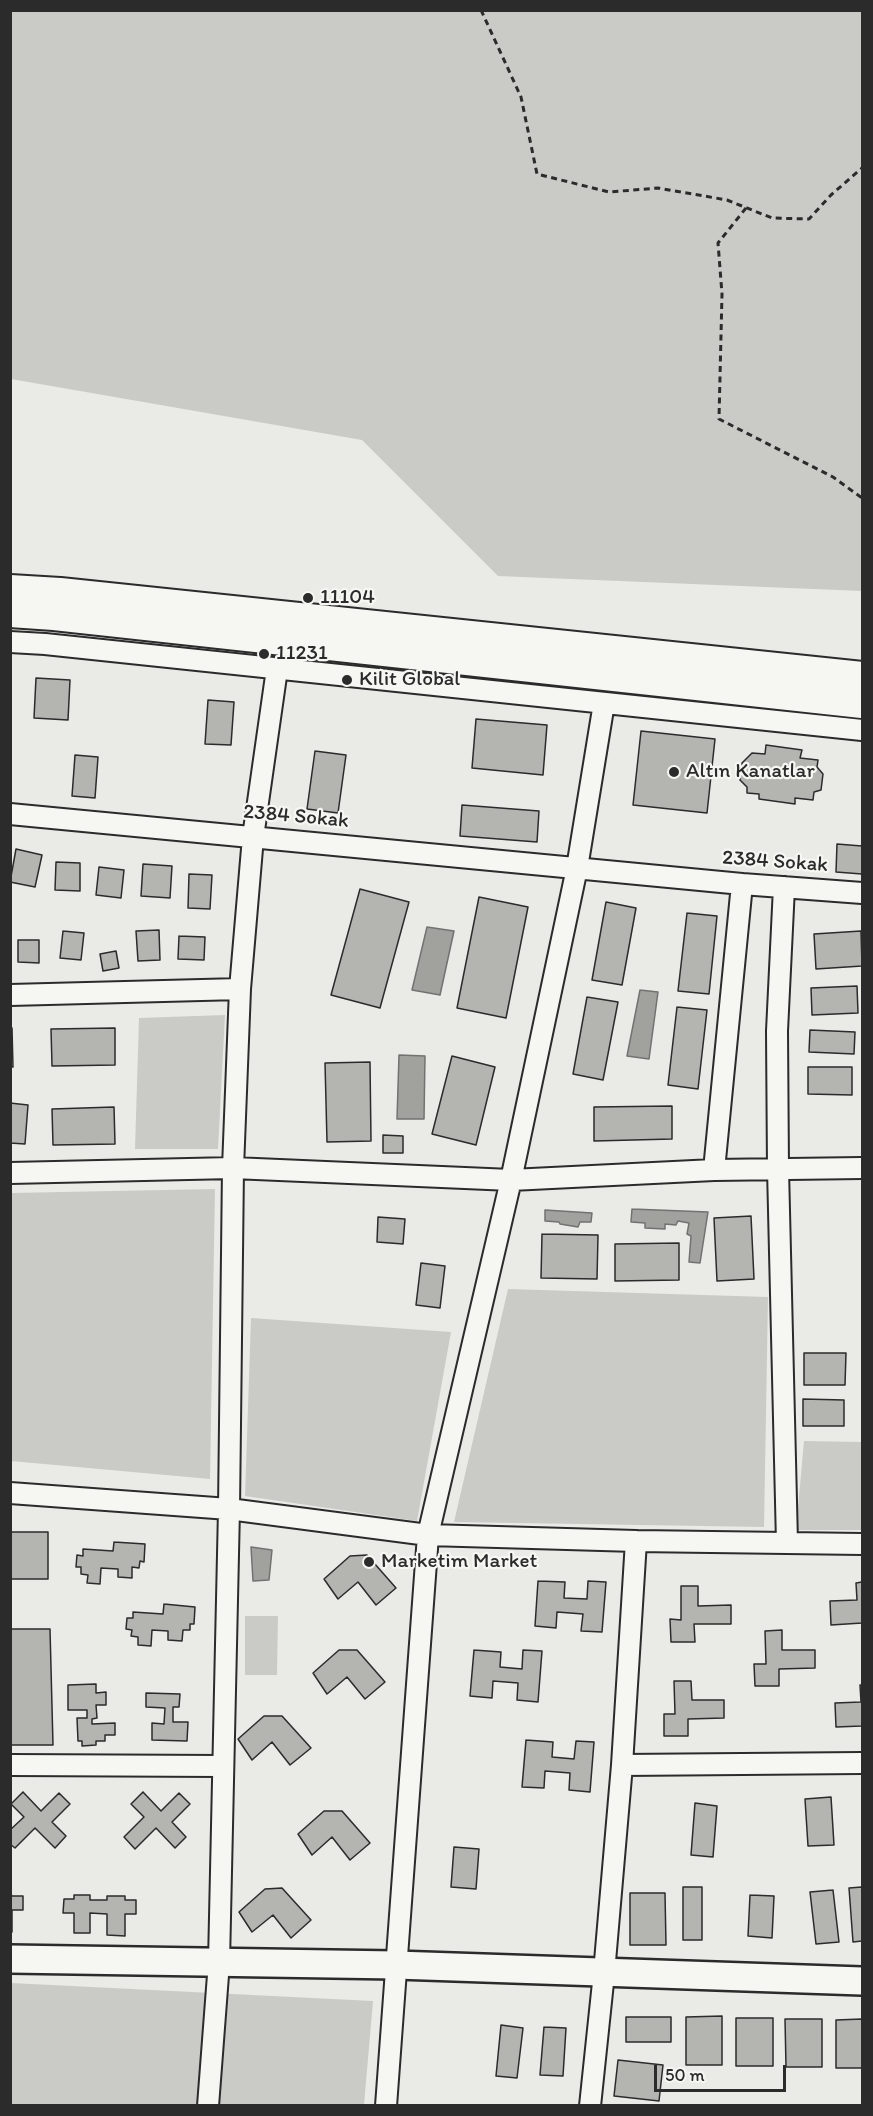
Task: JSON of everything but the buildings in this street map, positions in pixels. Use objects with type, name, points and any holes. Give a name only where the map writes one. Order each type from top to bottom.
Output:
[{"type":"main road","points":[[10,590],[84,595],[862,677]]},
{"type":"main road","points":[[10,612],[862,703]]},
{"type":"street","points":[[10,642],[862,730]]},
{"type":"street","points":[[208,2106],[219,1962],[229,1509],[233,1168],[240,989],[253,837],[277,669]]},
{"type":"street","points":[[386,2106],[428,1535],[511,1180],[577,868],[604,703]]},
{"type":"street","name":"2384 Sokak","points":[[10,814],[742,884],[862,892]]},
{"type":"street","points":[[714,1170],[742,884]]},
{"type":"street","points":[[784,887],[777,1031],[787,1543]]},
{"type":"street","points":[[10,995],[240,989]]},
{"type":"street","points":[[10,1173],[233,1168],[511,1180],[714,1170],[862,1168]]},
{"type":"street","points":[[10,1493],[229,1509],[428,1535],[862,1544]]},
{"type":"street","points":[[590,2106],[622,1765],[636,1541]]},
{"type":"street","points":[[622,1765],[862,1763]]},
{"type":"street","points":[[10,1765],[222,1766]]},
{"type":"street","points":[[10,1959],[396,1965],[862,1981]]},
{"type":"path","points":[[481,10],[521,97],[537,174],[609,192],[658,188],[727,200],[772,218],[809,219],[831,195],[862,168]]},
{"type":"path","points":[[746,208],[718,243],[722,294],[719,419],[833,477],[862,498]]},
{"type":"shaded area","points":[[10,11],[862,11],[862,591],[498,576],[362,440],[11,379]]},
{"type":"shaded area","points":[[427,927],[454,931],[440,995],[412,990]]},
{"type":"shaded area","points":[[640,990],[658,992],[649,1059],[627,1056]]},
{"type":"shaded area","points":[[225,1015],[218,1149],[135,1149],[139,1018]]},
{"type":"shaded area","points":[[399,1055],[425,1056],[424,1119],[397,1119]]},
{"type":"shaded area","points":[[215,1189],[210,1479],[11,1461],[11,1193]]},
{"type":"shaded area","points":[[632,1209],[708,1212],[700,1263],[689,1262],[691,1236],[687,1234],[689,1223],[678,1221],[676,1225],[665,1224],[665,1229],[645,1228],[645,1223],[631,1222]]},
{"type":"shaded area","points":[[545,1210],[592,1213],[591,1222],[580,1222],[578,1227],[545,1221]]},
{"type":"shaded area","points":[[508,1289],[768,1297],[764,1527],[454,1522]]},
{"type":"shaded area","points":[[251,1318],[451,1332],[417,1521],[245,1496]]},
{"type":"shaded area","points":[[804,1441],[862,1442],[862,1530],[796,1530]]},
{"type":"shaded area","points":[[251,1547],[272,1550],[269,1580],[253,1581]]},
{"type":"shaded area","points":[[245,1616],[278,1616],[277,1675],[245,1675]]},
{"type":"shaded area","points":[[11,1983],[373,2001],[364,2105],[11,2106]]},
{"type":"place","name":"11104","points":[[308,598]]},
{"type":"place","name":"11231","points":[[264,654]]},
{"type":"place","name":"Kilit Global","points":[[347,680]]},
{"type":"place","name":"Altın Kanatlar","points":[[674,772]]},
{"type":"place","name":"Marketim Market","points":[[369,1562]]}]
